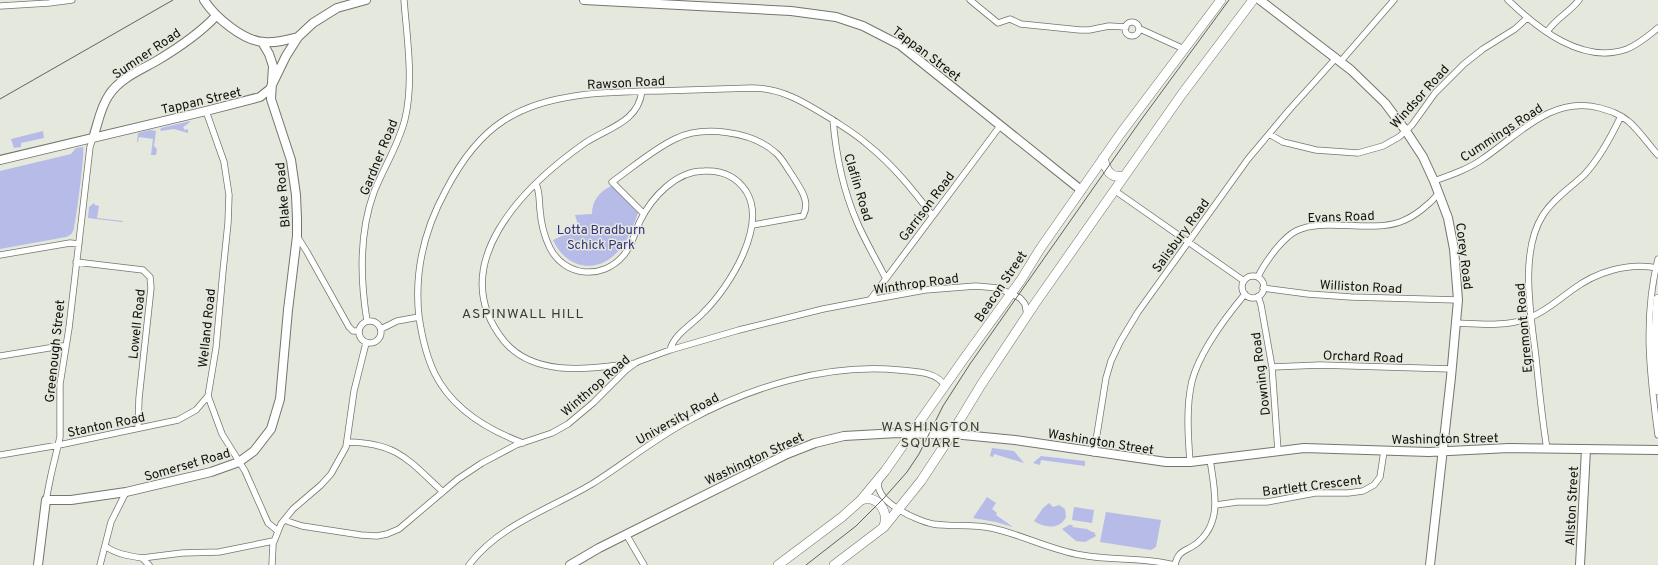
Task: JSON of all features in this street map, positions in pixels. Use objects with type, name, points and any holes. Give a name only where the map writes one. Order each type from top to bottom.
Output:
[{"type":"main road","name":"Beacon Street","points":[[778,565],[831,526],[861,500],[879,479],[1012,294],[1103,158],[1221,0]]},
{"type":"main road","points":[[834,565],[884,527],[928,470],[981,385],[1114,190],[1192,81],[1253,0]]},
{"type":"main road","points":[[1103,158],[1106,169],[1110,174],[1117,177],[1124,176]]},
{"type":"main road","points":[[1658,299],[1652,352],[1658,390]]},
{"type":"main road","points":[[861,500],[867,498],[873,499],[883,508],[886,518],[884,527]]},
{"type":"street","points":[[0,6],[72,0]]},
{"type":"street","points":[[204,0],[216,16],[239,32],[262,42],[277,42],[298,37]]},
{"type":"street","name":"Tappan Street","points":[[0,160],[260,97],[267,92],[273,84],[286,56],[298,37],[317,20],[337,8],[366,0]]},
{"type":"street","name":"Gardner Road","points":[[367,321],[362,282],[362,250],[369,208],[400,135],[407,108],[409,88],[404,0]]},
{"type":"street","name":"Tappan Street","points":[[584,0],[791,11],[836,17],[850,21],[874,31],[900,45],[1081,190]]},
{"type":"street","points":[[970,0],[998,23],[1010,19],[1021,24],[1089,30],[1109,26],[1126,27],[1129,23],[1134,22],[1140,29],[1184,49]]},
{"type":"street","name":"Corey Road","points":[[1260,0],[1338,60],[1378,94],[1406,130],[1422,157],[1434,181],[1448,218],[1453,238],[1458,300],[1452,369],[1430,565]]},
{"type":"street","name":"Salisbury Road","points":[[1094,453],[1106,378],[1111,361],[1120,342],[1138,312],[1237,174],[1269,134],[1394,0]]},
{"type":"street","points":[[1508,0],[1527,18],[1547,32],[1580,49],[1604,52],[1628,48],[1641,41],[1658,28]]},
{"type":"street","points":[[1547,32],[1552,25],[1568,12],[1579,0]]},
{"type":"street","name":"Sumner Road","points":[[93,138],[104,104],[111,92],[119,84],[130,75],[168,54],[207,25],[216,16]]},
{"type":"street","name":"Windsor Road","points":[[1269,134],[1283,142],[1316,150],[1350,153],[1374,149],[1391,141],[1406,130],[1435,93],[1456,72],[1478,53],[1515,29],[1527,18]]},
{"type":"street","points":[[1126,27],[1127,34],[1131,36],[1136,35],[1140,29]]},
{"type":"street","name":"Blake Road","points":[[262,42],[272,60],[273,84],[270,99],[289,150],[293,169],[296,195],[297,236],[308,252],[347,323],[353,331],[359,331]]},
{"type":"street","name":"Rawson Road","points":[[523,443],[502,434],[481,422],[451,398],[431,365],[424,345],[419,317],[418,278],[422,251],[430,224],[449,184],[468,154],[481,138],[507,118],[521,111],[545,103],[601,92],[765,89],[795,98],[833,120],[858,137],[874,150],[905,181],[932,215]]},
{"type":"street","points":[[637,362],[576,368],[545,365],[528,360],[516,353],[505,342],[494,327],[487,310],[482,288],[482,276],[485,258],[491,243],[507,217],[536,184],[558,164],[585,143],[629,118],[637,108],[642,91]]},
{"type":"street","name":"Cummings Road","points":[[1434,181],[1474,165],[1540,117],[1557,110],[1576,106],[1592,106],[1621,116],[1636,129],[1658,155]]},
{"type":"street","name":"Welland Road","points":[[206,111],[224,162],[230,194],[216,348],[208,396],[222,434],[252,486],[268,523],[278,531]]},
{"type":"street","name":"Egremont Road","points":[[1547,449],[1529,298],[1531,244],[1535,229],[1549,206],[1584,175],[1596,160],[1621,116]]},
{"type":"street","name":"Claflin Road","points":[[833,120],[838,158],[852,210],[862,235],[885,277]]},
{"type":"street","name":"Garrison Road","points":[[870,300],[885,277],[1000,126]]},
{"type":"street","points":[[644,214],[612,182],[675,139],[692,133],[722,132],[751,139],[776,152],[805,198],[806,208],[803,216],[752,224]]},
{"type":"street","name":"Greenough Street","points":[[38,565],[50,475],[59,445],[61,428],[60,390],[93,138]]},
{"type":"street","points":[[536,184],[539,194],[542,225],[549,246],[562,263],[571,269],[589,273],[609,267],[619,260],[630,246],[644,214],[659,194],[677,180],[697,172],[714,171],[731,176],[745,190],[750,201],[752,224],[746,247],[728,282],[707,309],[676,338],[670,350]]},
{"type":"street","points":[[1114,190],[1244,281]]},
{"type":"street","name":"Evans Road","points":[[1258,277],[1269,258],[1279,245],[1297,230],[1313,226],[1375,226],[1399,222],[1413,216],[1433,200],[1439,193]]},
{"type":"street","name":"Somerset Road","points":[[46,500],[71,500],[126,492],[211,472],[239,462],[254,451],[271,429],[278,407],[291,276],[297,236]]},
{"type":"street","points":[[0,256],[70,243],[79,244]]},
{"type":"street","points":[[1658,259],[1649,310],[1652,352],[1651,388],[1658,435]]},
{"type":"street","name":"Lowell Road","points":[[76,262],[143,270],[150,277],[151,288],[139,398],[138,427]]},
{"type":"street","points":[[1456,323],[1508,323],[1531,317],[1547,308],[1584,281],[1617,268],[1632,266],[1657,268]]},
{"type":"street","points":[[1249,277],[1258,277],[1262,282],[1263,288],[1258,296],[1251,297],[1245,294],[1242,288],[1244,281],[1249,277]]},
{"type":"street","name":"Winthrop Road","points":[[284,520],[302,526],[324,528],[361,535],[377,536],[399,529],[469,471],[501,452],[559,430],[573,421],[626,370],[637,362],[670,350],[779,319],[925,290],[976,286],[992,287],[1012,294],[1024,301],[1027,316]]},
{"type":"street","name":"Williston Road","points":[[1263,288],[1308,294],[1351,297],[1458,300]]},
{"type":"street","points":[[1190,462],[1190,397],[1195,372],[1207,348],[1245,294]]},
{"type":"street","name":"Downing Road","points":[[1258,296],[1261,305],[1272,367],[1278,451]]},
{"type":"street","points":[[381,329],[399,320],[419,317]]},
{"type":"street","points":[[367,321],[374,322],[381,329],[381,334],[377,341],[366,343],[360,338],[359,331],[361,325],[367,321]]},
{"type":"street","points":[[272,565],[274,541],[284,520],[293,509],[321,485],[331,474],[344,453],[348,442],[354,391],[366,343]]},
{"type":"street","points":[[0,356],[66,346]]},
{"type":"street","name":"Orchard Road","points":[[1272,367],[1320,365],[1452,369]]},
{"type":"street","name":"University Road","points":[[469,565],[475,557],[493,541],[509,530],[592,483],[640,450],[687,421],[730,401],[777,384],[819,374],[858,369],[891,369],[931,375],[939,378],[946,386]]},
{"type":"street","name":"Stanton Road","points":[[0,455],[59,445],[138,427],[178,420],[196,410],[208,396]]},
{"type":"street","name":"Washington Street","points":[[570,565],[626,534],[787,454],[806,446],[830,439],[854,435],[950,435],[1010,440],[1157,462],[1190,462],[1308,448],[1443,452],[1491,449],[1658,450]]},
{"type":"street","points":[[348,442],[382,445],[397,452],[411,462],[443,492]]},
{"type":"street","name":"Allston Street","points":[[1580,565],[1586,449]]},
{"type":"street","name":"Bartlett Crescent","points":[[1216,505],[1237,502],[1267,502],[1315,493],[1348,493],[1363,491],[1372,486],[1380,477],[1384,451]]},
{"type":"street","points":[[879,479],[878,489],[881,495],[899,509],[927,522],[991,528],[1079,555],[1154,561],[1174,565],[1179,554],[1197,543],[1208,531],[1214,517],[1216,505],[1210,459]]},
{"type":"street","points":[[100,565],[111,522],[126,492]]},
{"type":"street","points":[[626,534],[644,565]]},
{"type":"street","points":[[105,546],[111,551],[142,558],[219,552],[274,541]]},
{"type":"street","points":[[142,558],[149,565]]},
{"type":"green space","points":[[190,121],[183,127],[185,130],[188,129],[188,133],[174,129],[160,131],[161,128]]},
{"type":"green space","points":[[150,130],[156,131],[154,146],[157,149],[156,155],[151,155],[153,139],[139,137],[137,142],[138,133]]},
{"type":"green space","points":[[43,131],[44,138],[21,143],[21,147],[14,148],[11,139]]},
{"type":"green space","points":[[83,147],[83,161],[72,234],[66,237],[0,249],[0,171],[71,154],[76,148]]},
{"type":"green space","name":"Lotta Bradburn Schick Park","points":[[611,186],[638,213],[626,241],[612,257],[603,263],[584,266],[575,263],[566,258],[553,240],[579,228],[575,215],[592,214],[593,205],[597,197]]},
{"type":"green space","points":[[94,203],[95,205],[99,206],[97,218],[123,221],[88,218],[89,207]]},
{"type":"green space","points":[[992,448],[1014,451],[1024,463],[994,454],[993,457],[990,456]]},
{"type":"green space","points":[[1041,456],[1085,461],[1085,466],[1041,460],[1040,465],[1033,463]]},
{"type":"green space","points":[[987,497],[996,503],[992,509],[997,513],[996,515],[1013,527],[973,518]]},
{"type":"green space","points":[[1049,503],[1053,507],[1059,505],[1065,509],[1066,517],[1056,526],[1042,525],[1034,521],[1043,508]]},
{"type":"green space","points":[[1074,507],[1094,510],[1092,523],[1072,520]]},
{"type":"green space","points":[[1106,512],[1161,520],[1156,547],[1151,550],[1100,542]]},
{"type":"green space","points":[[1069,525],[1073,525],[1072,527],[1087,529],[1094,532],[1096,536],[1085,542],[1076,541],[1062,529]]},
{"type":"tram line","points":[[0,99],[173,0]]},
{"type":"tram line","points":[[806,565],[856,526],[907,472],[919,454],[943,406],[970,364],[1141,120],[1229,0]]},
{"type":"district","name":"ASPINWALL HILL","points":[[523,313]]},
{"type":"district","name":"WASHINGTON SQUARE","points":[[931,434]]}]
